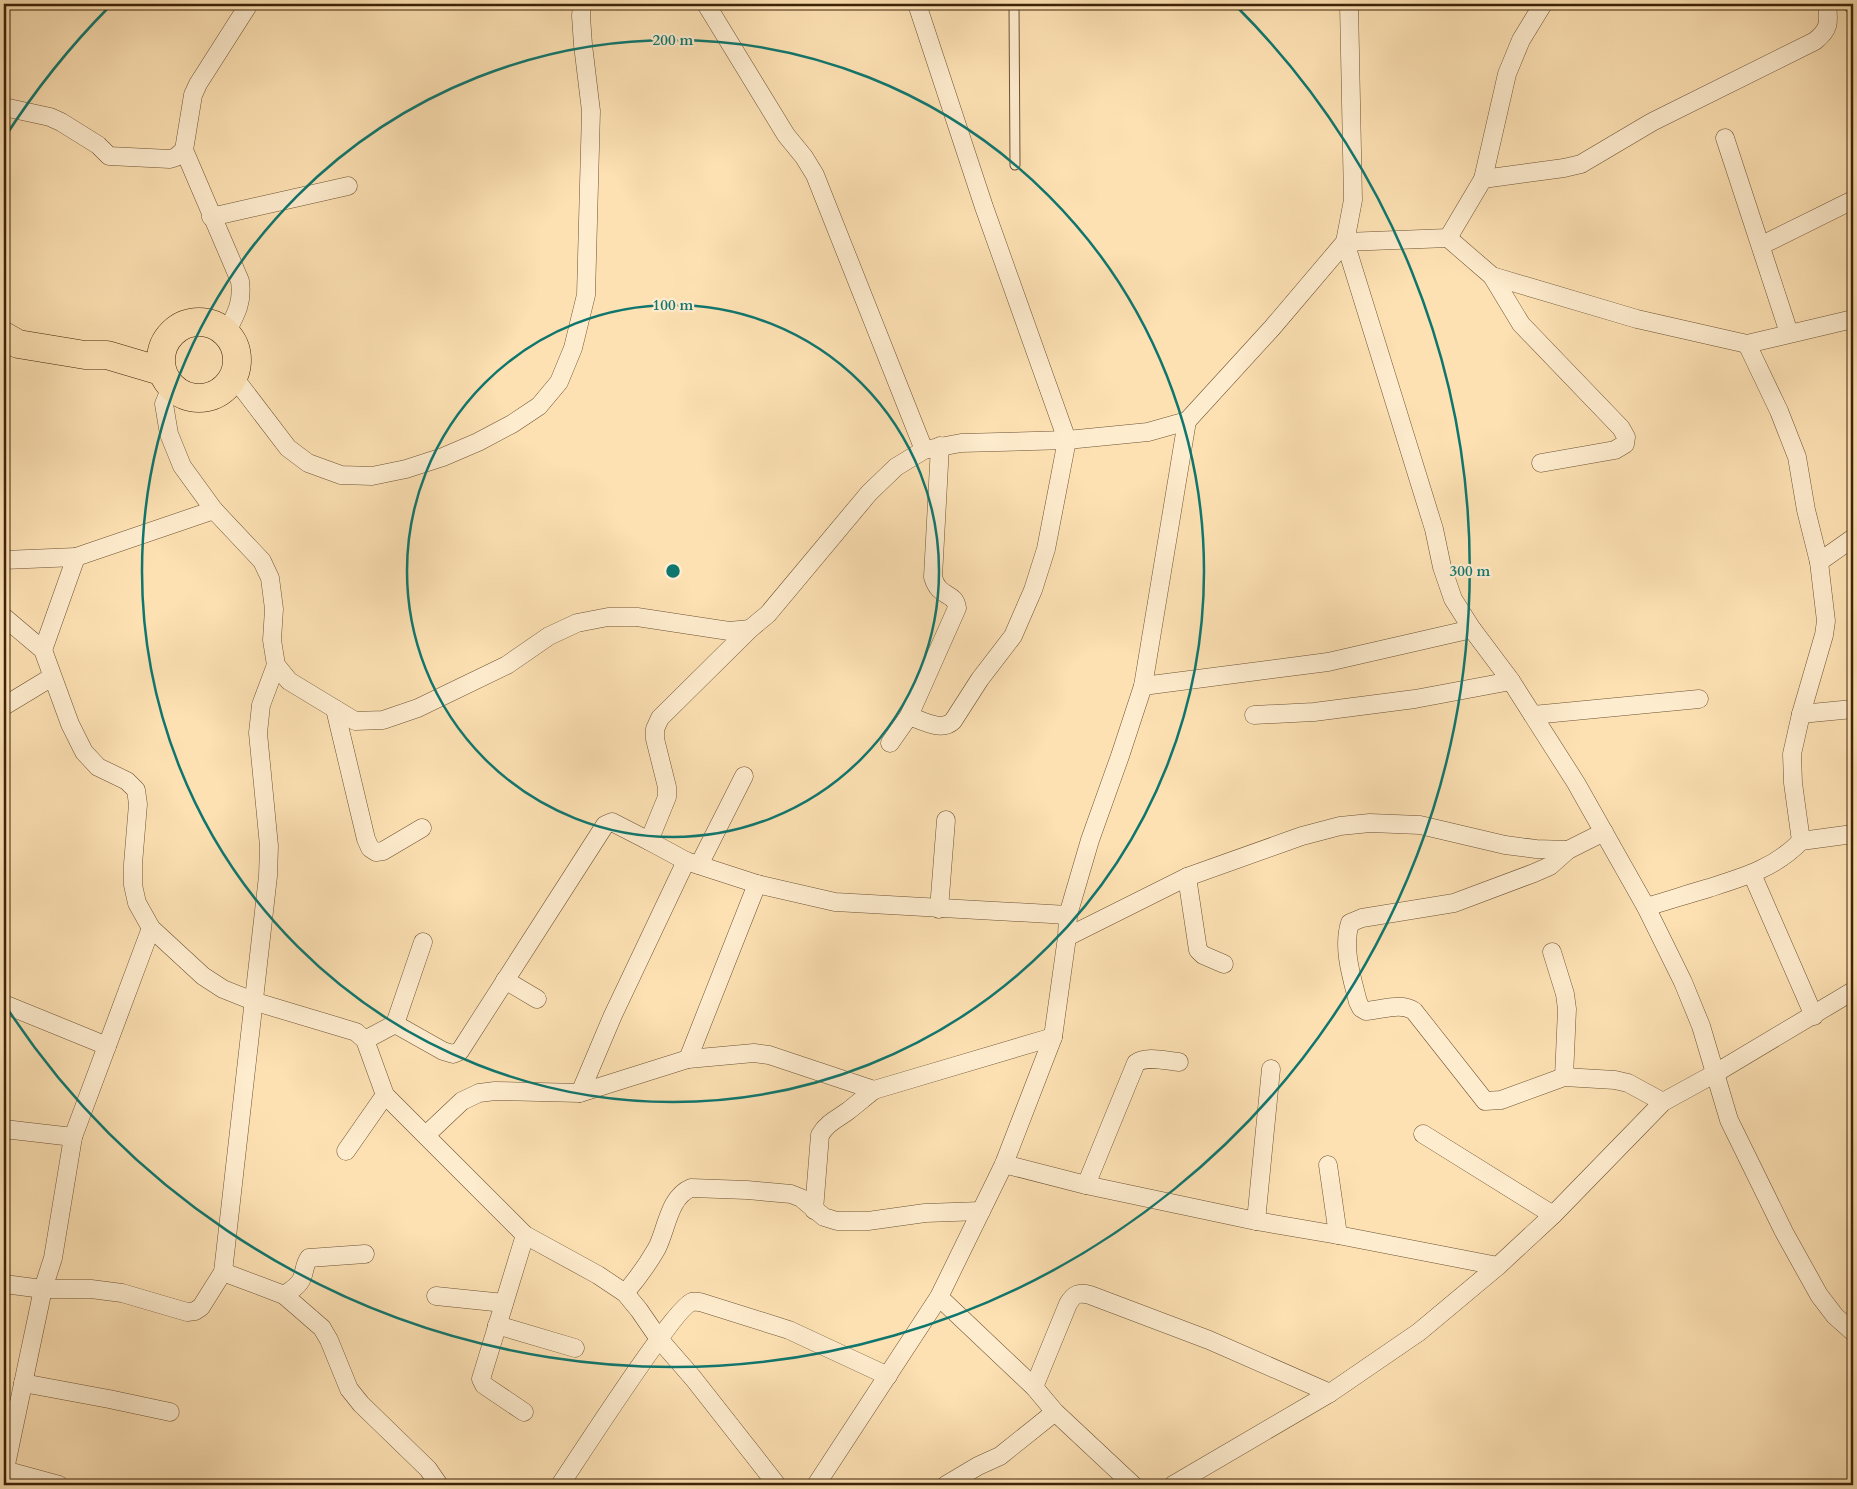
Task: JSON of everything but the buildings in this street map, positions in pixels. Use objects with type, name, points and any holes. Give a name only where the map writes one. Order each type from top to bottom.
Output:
[{"type":"main road","points":[[4,336],[18,344],[85,355],[108,355],[168,336],[183,324],[192,322],[211,324],[226,333],[236,349],[237,367],[234,376],[222,391],[205,398],[186,397],[166,379],[108,355]]},
{"type":"main road","points":[[166,379],[160,353],[168,336]]},
{"type":"street","points":[[226,333],[239,307],[242,294],[240,281],[184,150],[193,95],[198,84],[249,4]]},
{"type":"street","points":[[234,376],[288,448],[308,463],[341,475],[372,476],[406,469],[443,457],[487,438],[539,406],[559,382],[574,348],[586,295],[592,119],[583,45],[582,4]]},
{"type":"street","points":[[706,4],[786,135],[804,157],[815,175],[932,448],[933,577],[936,587],[941,592],[952,597],[957,602],[957,608],[909,716],[890,743]]},
{"type":"street","points":[[909,716],[942,727],[948,726],[980,679],[1013,636],[1033,590],[1046,549],[1067,440],[984,207],[918,4]]},
{"type":"street","points":[[1349,4],[1353,200],[1345,242],[1431,519],[1442,567],[1454,599],[1472,629],[1512,681],[1576,783],[1646,907],[1683,982],[1701,1026],[1729,1120],[1784,1232],[1820,1295],[1835,1316],[1853,1332]]},
{"type":"street","points":[[1448,238],[1483,179],[1507,74],[1520,40],[1543,4]]},
{"type":"street","points":[[1483,179],[1581,164],[1652,122],[1815,41],[1826,33],[1829,18],[1827,4]]},
{"type":"street","points":[[4,108],[50,117],[61,122],[98,145],[109,156],[170,159],[176,157],[184,150]]},
{"type":"street","points":[[1726,138],[1789,333]]},
{"type":"street","points":[[212,217],[348,186]]},
{"type":"street","points":[[1762,245],[1853,200]]},
{"type":"street","points":[[649,841],[666,796],[667,787],[655,739],[655,729],[660,718],[750,629],[768,614],[869,493],[896,467],[932,448],[961,443],[1067,440],[1148,432],[1187,421],[1272,328],[1345,242],[1448,238],[1492,276],[1521,324],[1620,428],[1626,437],[1625,444],[1615,450],[1541,463]]},
{"type":"street","points":[[1492,276],[1636,319],[1747,344],[1853,319]]},
{"type":"street","points":[[1747,344],[1779,411],[1796,456],[1806,510],[1819,562],[1826,620],[1824,635],[1801,714],[1792,754],[1793,783],[1801,841]]},
{"type":"street","points":[[4,1284],[43,1289],[91,1289],[122,1293],[187,1312],[195,1311],[201,1307],[223,1272],[268,876],[269,846],[258,734],[261,705],[276,665],[272,640],[274,609],[270,578],[262,561],[214,510],[182,466],[169,434],[164,404],[166,379]]},
{"type":"street","points":[[816,1485],[939,1297],[1004,1164],[1052,1037],[1067,937],[1068,916],[1090,840],[1143,686],[1187,421]]},
{"type":"street","points":[[4,560],[76,557],[214,510]]},
{"type":"street","points":[[1819,562],[1853,538]]},
{"type":"street","points":[[43,650],[76,557]]},
{"type":"street","points":[[4,617],[43,650],[70,724],[84,752],[98,767],[127,781],[136,790],[138,804],[132,885],[137,903],[151,928],[203,976],[223,989],[253,1001],[356,1032],[365,1040],[385,1095],[525,1235],[598,1275],[625,1293],[659,1339],[693,1378],[776,1485]]},
{"type":"street","points":[[276,665],[289,681],[355,721],[383,720],[418,708],[506,665],[549,636],[577,623],[608,617],[637,617],[728,631],[750,629]]},
{"type":"street","points":[[1143,686],[1328,662],[1472,629]]},
{"type":"street","points":[[4,706],[52,677]]},
{"type":"street","points":[[1254,716],[1314,712],[1406,700],[1512,681]]},
{"type":"street","points":[[1533,715],[1699,699]]},
{"type":"street","points":[[335,709],[366,839],[370,848],[376,852],[383,852],[422,828]]},
{"type":"street","points":[[1801,714],[1853,709]]},
{"type":"street","points":[[580,1093],[613,1015],[692,863],[744,776]]},
{"type":"street","points":[[939,909],[946,820]]},
{"type":"street","points":[[396,1024],[443,1051],[452,1054],[460,1050],[604,825],[612,822],[692,863],[757,884],[835,902],[1068,916]]},
{"type":"street","points":[[1067,937],[1187,877],[1302,836],[1340,826],[1370,823],[1420,825],[1505,845],[1536,849],[1568,850]]},
{"type":"street","points":[[1604,832],[1568,850],[1550,866],[1534,874],[1463,900],[1422,910],[1362,918],[1350,923],[1347,932],[1348,957],[1361,1008],[1366,1011],[1402,1006],[1409,1008],[1485,1102],[1501,1100],[1564,1077],[1615,1080],[1628,1083],[1664,1102]]},
{"type":"street","points":[[1646,907],[1752,874],[1790,853],[1801,841],[1853,834]]},
{"type":"street","points":[[1752,874],[1814,1016]]},
{"type":"street","points":[[1187,877],[1198,950],[1203,955],[1224,964]]},
{"type":"street","points":[[688,1059],[757,884]]},
{"type":"street","points":[[59,1485],[4,1472],[6,1448],[23,1383],[43,1289],[53,1258],[73,1137],[151,928]]},
{"type":"street","points":[[365,1040],[396,1024],[423,942]]},
{"type":"street","points":[[1552,952],[1565,994],[1567,1008],[1564,1077]]},
{"type":"street","points":[[506,980],[537,999]]},
{"type":"street","points":[[1173,1485],[1330,1393],[1419,1332],[1498,1266],[1553,1215],[1664,1102],[1814,1016],[1853,991]]},
{"type":"street","points":[[4,1004],[107,1046]]},
{"type":"street","points":[[814,1210],[820,1135],[830,1122],[847,1112],[874,1090],[1052,1037]]},
{"type":"street","points":[[426,1135],[462,1101],[479,1093],[495,1091],[580,1093],[688,1059],[754,1053],[769,1056],[874,1090]]},
{"type":"street","points":[[1086,1185],[1136,1063],[1147,1059],[1178,1062]]},
{"type":"street","points":[[1256,1222],[1272,1069]]},
{"type":"street","points":[[346,1151],[385,1095]]},
{"type":"street","points":[[4,1129],[73,1137]]},
{"type":"street","points":[[1424,1134],[1553,1215]]},
{"type":"street","points":[[1004,1164],[1086,1185],[1256,1222],[1338,1235],[1498,1266]]},
{"type":"street","points":[[1328,1165],[1338,1235]]},
{"type":"street","points":[[625,1293],[644,1270],[658,1246],[677,1199],[684,1191],[691,1188],[791,1194],[801,1198],[824,1217],[837,1221],[868,1220],[924,1213],[981,1211]]},
{"type":"street","points":[[524,1412],[484,1385],[481,1379],[525,1235]]},
{"type":"street","points":[[284,1296],[298,1285],[302,1279],[309,1258],[365,1254]]},
{"type":"street","points":[[223,1272],[284,1296],[322,1328],[329,1340],[349,1389],[361,1404],[428,1469],[438,1485]]},
{"type":"street","points":[[1034,1387],[1068,1304],[1073,1296],[1080,1292],[1209,1340],[1330,1393]]},
{"type":"street","points":[[436,1296],[504,1303]]},
{"type":"street","points":[[939,1297],[1034,1387],[1055,1412],[1133,1485]]},
{"type":"street","points":[[560,1485],[659,1339],[686,1306],[692,1302],[700,1302],[789,1330],[888,1376]]},
{"type":"street","points":[[497,1325],[575,1348]]},
{"type":"street","points":[[23,1383],[170,1412]]},
{"type":"street","points":[[946,1485],[978,1466],[1000,1456],[1055,1412]]},
{"type":"lane","points":[[1014,4],[1015,165]]}]
